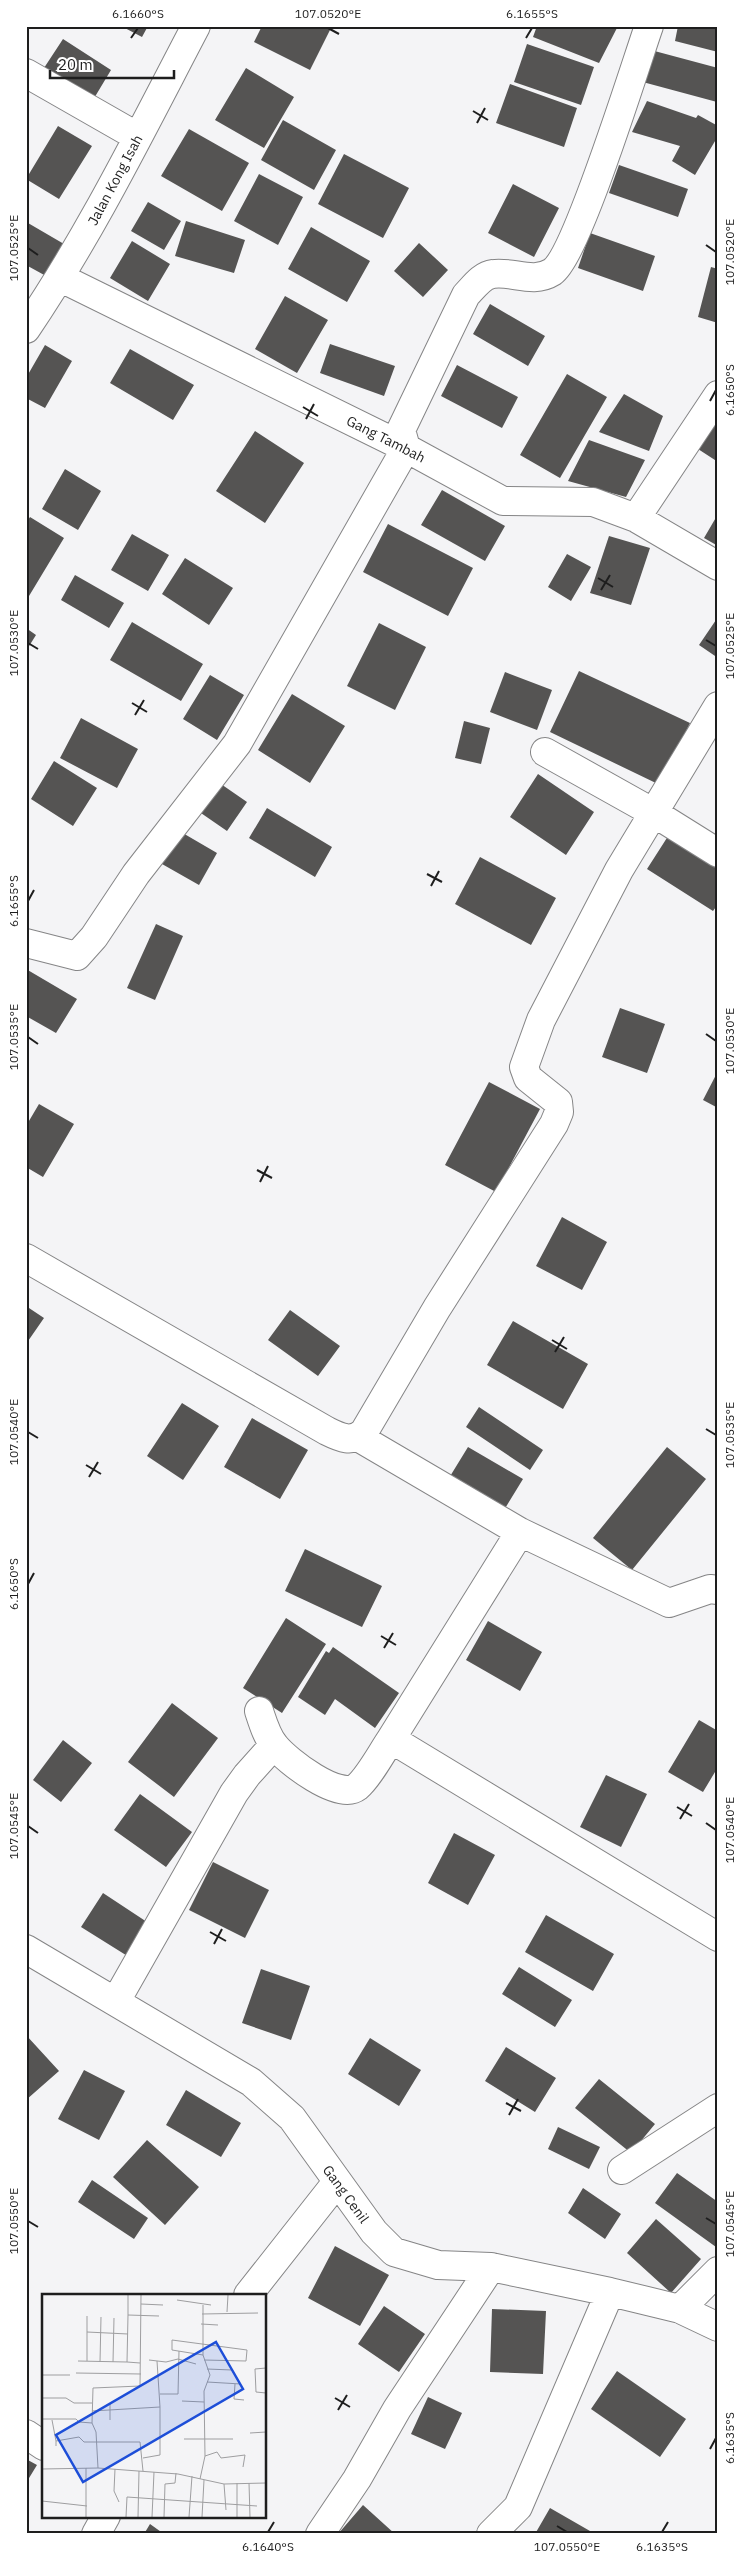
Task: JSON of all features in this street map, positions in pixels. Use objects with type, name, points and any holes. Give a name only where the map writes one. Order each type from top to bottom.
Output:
[{"type":"street","name":"Jalan Kong Isah","points":[[26,329],[61,278],[196,26]]},
{"type":"street","points":[[26,943],[77,956],[94,937],[136,874],[236,744],[406,448],[401,430],[466,295],[479,282],[491,274],[539,278],[553,272],[562,262],[583,216],[650,26]]},
{"type":"street","points":[[26,72],[138,137]]},
{"type":"street","name":"Gang Tambah","points":[[61,278],[406,448],[503,501],[593,502],[636,518],[718,566]]},
{"type":"street","points":[[636,518],[718,395]]},
{"type":"street","points":[[358,1437],[364,1432],[437,1308],[554,1124],[559,1112],[558,1102],[528,1078],[524,1067],[541,1020],[619,870],[718,706]]},
{"type":"street","points":[[545,752],[654,813],[718,853]]},
{"type":"street","points":[[26,1258],[328,1432],[341,1438],[358,1437],[520,1532],[669,1603],[710,1589],[718,1590]]},
{"type":"street","points":[[259,1711],[274,1745],[290,1761],[329,1786],[343,1791],[357,1786],[391,1740],[520,1532]]},
{"type":"street","points":[[391,1740],[718,1937]]},
{"type":"street","points":[[116,2001],[234,1794],[247,1775],[274,1745]]},
{"type":"street","name":"Gang Cenil","points":[[26,1950],[116,2001],[251,2082],[292,2118],[374,2232],[394,2252],[438,2265],[491,2267],[610,2292],[680,2309],[718,2327]]},
{"type":"street","points":[[622,2170],[718,2108]]},
{"type":"street","points":[[249,2294],[337,2182]]},
{"type":"street","points":[[320,2534],[357,2479],[402,2402],[491,2267]]},
{"type":"street","points":[[680,2309],[718,2271]]},
{"type":"street","points":[[491,2534],[518,2507],[610,2292]]},
{"type":"street","points":[[26,2434],[42,2445]]},
{"type":"street","points":[[96,2534],[105,2518]]},
{"type":"building","points":[[121,26],[148,26],[142,37]]},
{"type":"building","points":[[262,26],[332,26],[310,70],[254,42]]},
{"type":"building","points":[[537,26],[618,26],[599,63],[533,37]]},
{"type":"building","points":[[678,26],[718,26],[718,52],[675,41]]},
{"type":"building","points":[[63,39],[111,70],[93,100],[44,68]]},
{"type":"building","points":[[527,44],[594,67],[581,105],[514,82]]},
{"type":"building","points":[[647,49],[718,68],[717,102],[639,81]]},
{"type":"building","points":[[246,68],[294,97],[264,148],[215,120]]},
{"type":"building","points":[[510,84],[577,108],[564,147],[496,123]]},
{"type":"building","points":[[647,101],[696,118],[698,115],[718,126],[718,136],[695,175],[672,161],[680,146],[632,132]]},
{"type":"building","points":[[283,120],[336,150],[314,190],[261,160]]},
{"type":"building","points":[[58,126],[92,146],[59,199],[26,179]]},
{"type":"building","points":[[189,129],[249,163],[222,211],[161,176]]},
{"type":"building","points":[[344,154],[409,188],[383,238],[318,204]]},
{"type":"building","points":[[619,165],[688,189],[678,217],[609,193]]},
{"type":"building","points":[[259,174],[303,197],[278,245],[234,221]]},
{"type":"building","points":[[513,184],[559,208],[534,257],[488,233]]},
{"type":"building","points":[[148,202],[181,221],[164,250],[131,231]]},
{"type":"building","points":[[186,221],[245,240],[234,273],[175,256]]},
{"type":"building","points":[[28,223],[64,244],[46,276],[26,265]]},
{"type":"building","points":[[311,227],[370,261],[347,302],[288,269]]},
{"type":"building","points":[[590,233],[655,256],[643,291],[578,268]]},
{"type":"building","points":[[132,241],[170,264],[148,301],[110,278]]},
{"type":"building","points":[[419,243],[448,270],[423,297],[394,271]]},
{"type":"building","points":[[711,267],[718,269],[718,323],[698,317]]},
{"type":"building","points":[[285,296],[328,320],[297,373],[255,349]]},
{"type":"building","points":[[490,304],[545,336],[528,366],[473,334]]},
{"type":"building","points":[[330,344],[395,366],[384,396],[320,373]]},
{"type":"building","points":[[45,345],[72,361],[45,408],[26,398],[26,378]]},
{"type":"building","points":[[130,349],[194,385],[173,420],[110,383]]},
{"type":"building","points":[[457,365],[518,397],[502,428],[441,396]]},
{"type":"building","points":[[567,374],[607,397],[560,478],[520,455]]},
{"type":"building","points":[[624,394],[663,416],[649,451],[599,432]]},
{"type":"building","points":[[718,420],[718,462],[698,449]]},
{"type":"building","points":[[255,431],[304,463],[265,523],[216,491]]},
{"type":"building","points":[[589,440],[645,460],[626,497],[568,481]]},
{"type":"building","points":[[65,469],[101,491],[78,530],[42,509]]},
{"type":"building","points":[[442,490],[505,526],[485,561],[421,525]]},
{"type":"building","points":[[718,514],[718,546],[704,538]]},
{"type":"building","points":[[30,517],[64,538],[26,601],[26,523]]},
{"type":"building","points":[[388,524],[473,568],[448,616],[363,572]]},
{"type":"building","points":[[132,534],[169,555],[148,591],[111,570]]},
{"type":"building","points":[[609,536],[650,548],[631,605],[590,593]]},
{"type":"building","points":[[567,554],[591,567],[571,601],[548,587]]},
{"type":"building","points":[[185,558],[233,588],[209,625],[162,594]]},
{"type":"building","points":[[75,575],[124,603],[109,628],[61,600]]},
{"type":"building","points":[[718,617],[718,658],[699,645]]},
{"type":"building","points":[[132,622],[203,664],[181,701],[110,660]]},
{"type":"building","points":[[379,623],[426,647],[395,710],[347,686]]},
{"type":"building","points":[[26,628],[36,635],[26,651]]},
{"type":"building","points":[[579,671],[690,723],[660,785],[550,732]]},
{"type":"building","points":[[505,672],[552,690],[537,730],[490,712]]},
{"type":"building","points":[[210,675],[244,695],[217,740],[183,719]]},
{"type":"building","points":[[292,694],[345,726],[310,783],[258,750]]},
{"type":"building","points":[[81,718],[138,749],[117,788],[60,758]]},
{"type":"building","points":[[464,721],[490,728],[481,764],[455,758]]},
{"type":"building","points":[[54,761],[97,788],[73,826],[31,799]]},
{"type":"building","points":[[538,774],[594,812],[566,855],[510,817]]},
{"type":"building","points":[[218,782],[247,802],[227,831],[198,811]]},
{"type":"building","points":[[267,808],[332,847],[315,877],[249,838]]},
{"type":"building","points":[[672,830],[718,860],[718,904],[713,911],[647,869]]},
{"type":"building","points":[[181,832],[217,853],[199,885],[162,864]]},
{"type":"building","points":[[480,857],[556,898],[531,945],[455,904]]},
{"type":"building","points":[[156,924],[183,936],[155,1000],[127,988]]},
{"type":"building","points":[[26,969],[77,999],[56,1033],[26,1016]]},
{"type":"building","points":[[620,1008],[665,1024],[647,1073],[602,1057]]},
{"type":"building","points":[[718,1071],[718,1108],[703,1100]]},
{"type":"building","points":[[489,1082],[540,1109],[496,1192],[445,1165]]},
{"type":"building","points":[[39,1104],[74,1124],[43,1177],[26,1167],[26,1126]]},
{"type":"building","points":[[562,1217],[607,1242],[582,1290],[536,1266]]},
{"type":"building","points":[[26,1306],[44,1318],[26,1344]]},
{"type":"building","points":[[290,1310],[340,1346],[318,1376],[268,1340]]},
{"type":"building","points":[[513,1321],[588,1364],[563,1409],[487,1365]]},
{"type":"building","points":[[182,1403],[219,1426],[183,1480],[147,1456]]},
{"type":"building","points":[[479,1407],[543,1450],[530,1470],[466,1427]]},
{"type":"building","points":[[252,1418],[308,1450],[280,1499],[224,1467]]},
{"type":"building","points":[[468,1447],[523,1479],[504,1510],[449,1478]]},
{"type":"building","points":[[667,1447],[706,1479],[632,1570],[593,1538]]},
{"type":"building","points":[[305,1549],[382,1586],[362,1627],[285,1591]]},
{"type":"building","points":[[286,1618],[326,1644],[282,1713],[243,1688]]},
{"type":"building","points":[[488,1621],[542,1652],[520,1691],[466,1660]]},
{"type":"building","points":[[333,1647],[399,1693],[375,1728],[335,1699],[325,1715],[298,1697],[326,1651],[329,1653]]},
{"type":"building","points":[[172,1703],[218,1738],[174,1797],[128,1762]]},
{"type":"building","points":[[699,1720],[718,1731],[718,1767],[703,1792],[668,1772]]},
{"type":"building","points":[[63,1740],[92,1763],[61,1802],[33,1780]]},
{"type":"building","points":[[606,1775],[647,1794],[621,1847],[580,1827]]},
{"type":"building","points":[[140,1794],[192,1832],[166,1867],[114,1830]]},
{"type":"building","points":[[454,1833],[495,1855],[468,1905],[428,1883]]},
{"type":"building","points":[[213,1862],[269,1890],[245,1938],[189,1910]]},
{"type":"building","points":[[103,1893],[150,1924],[129,1957],[81,1927]]},
{"type":"building","points":[[546,1915],[614,1954],[593,1991],[525,1952]]},
{"type":"building","points":[[519,1967],[572,2000],[555,2027],[502,1994]]},
{"type":"building","points":[[261,1969],[310,1986],[291,2040],[242,2023]]},
{"type":"building","points":[[26,2035],[59,2071],[26,2100]]},
{"type":"building","points":[[370,2038],[421,2070],[399,2106],[348,2074]]},
{"type":"building","points":[[506,2047],[556,2078],[535,2112],[485,2081]]},
{"type":"building","points":[[84,2070],[125,2091],[99,2140],[58,2119]]},
{"type":"building","points":[[599,2079],[655,2124],[631,2153],[575,2108]]},
{"type":"building","points":[[186,2090],[241,2123],[221,2157],[166,2125]]},
{"type":"building","points":[[558,2127],[600,2147],[589,2169],[548,2149]]},
{"type":"building","points":[[147,2140],[199,2187],[165,2225],[113,2177]]},
{"type":"building","points":[[677,2173],[718,2202],[716,2247],[655,2203]]},
{"type":"building","points":[[92,2180],[148,2218],[134,2239],[78,2202]]},
{"type":"building","points":[[583,2188],[621,2214],[605,2239],[568,2213]]},
{"type":"building","points":[[656,2219],[701,2259],[671,2293],[627,2253]]},
{"type":"building","points":[[335,2246],[389,2275],[360,2326],[308,2298]]},
{"type":"building","points":[[384,2306],[425,2334],[399,2372],[358,2344]]},
{"type":"building","points":[[492,2309],[546,2311],[543,2374],[490,2372]]},
{"type":"building","points":[[617,2371],[686,2419],[660,2457],[591,2409]]},
{"type":"building","points":[[428,2397],[462,2413],[445,2449],[411,2434]]},
{"type":"building","points":[[26,2459],[37,2465],[26,2483]]},
{"type":"building","points":[[363,2505],[395,2534],[338,2534]]},
{"type":"building","points":[[550,2508],[590,2531],[588,2534],[535,2534]]},
{"type":"building","points":[[150,2524],[164,2534],[144,2534]]}]
